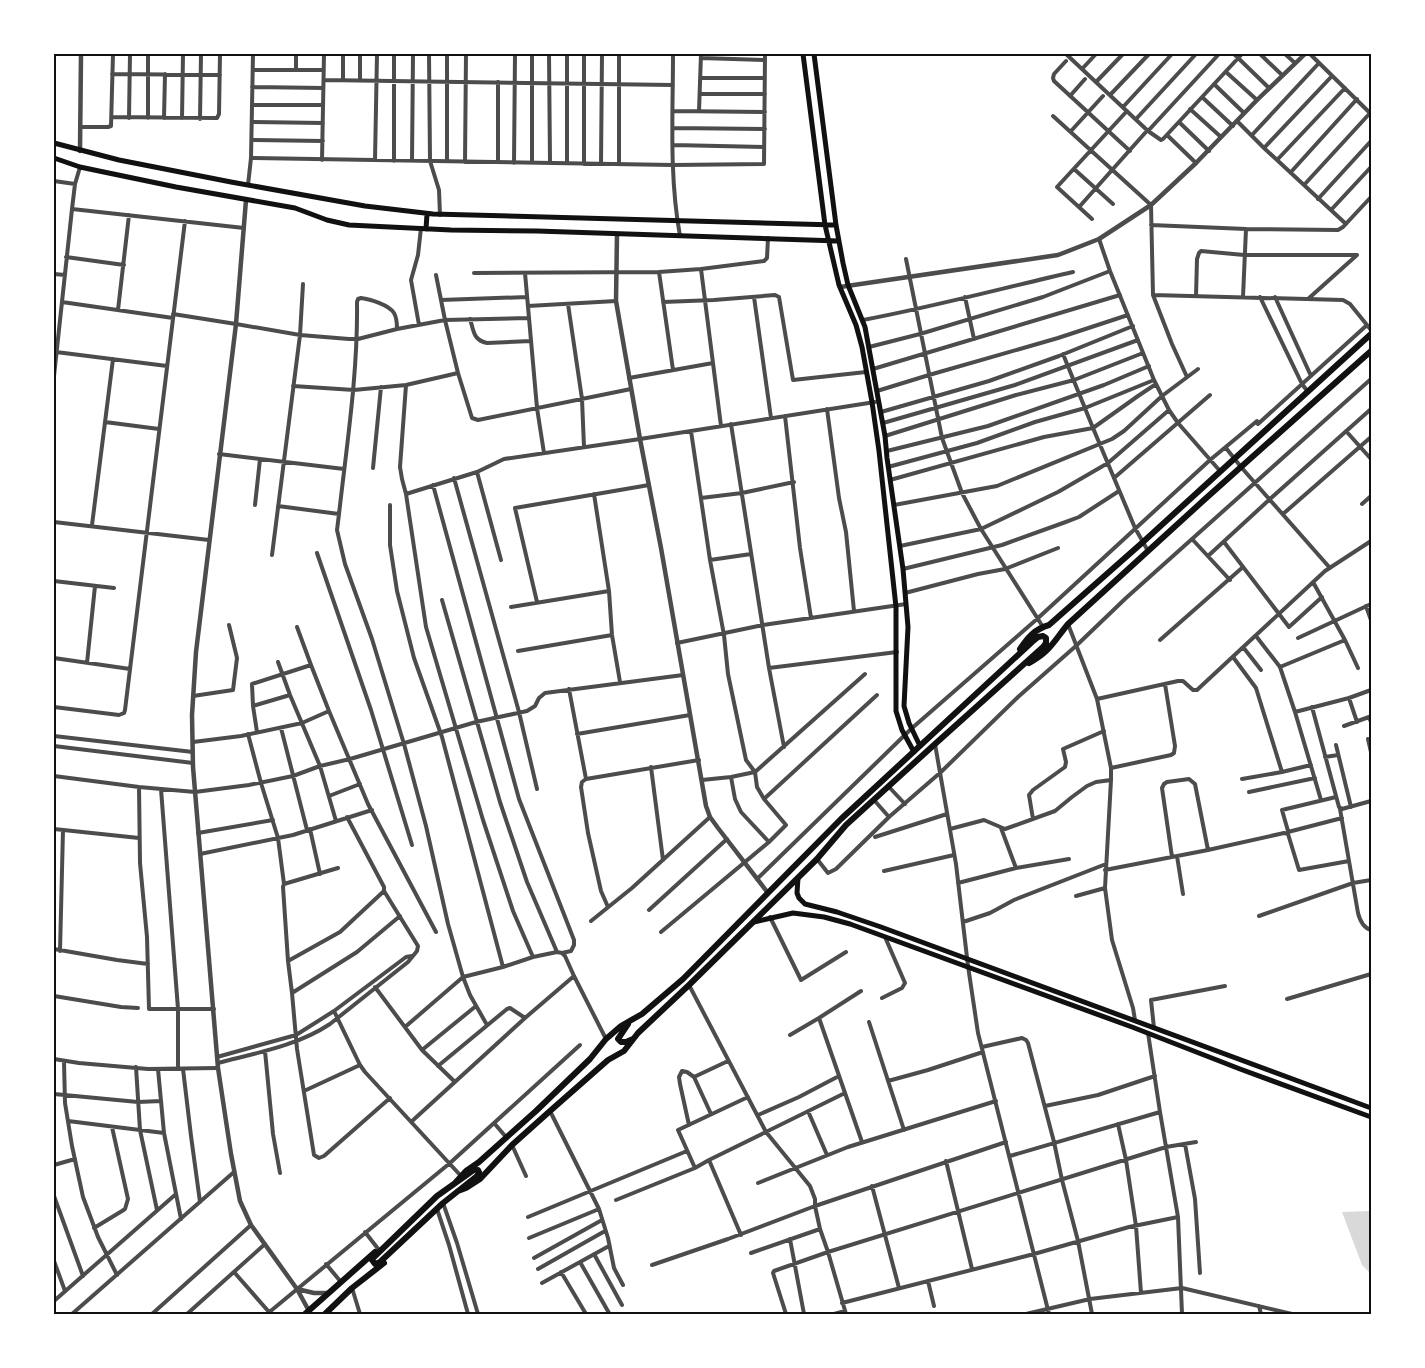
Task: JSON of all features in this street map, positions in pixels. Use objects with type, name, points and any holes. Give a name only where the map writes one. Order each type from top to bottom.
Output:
[{"type":"highway","points":[[1012,660],[1029,636],[1042,627],[1049,625],[1143,542],[1371,334]]},
{"type":"highway","points":[[1020,668],[1041,656],[1052,646],[1068,624],[1240,467],[1371,351]]},
{"type":"highway","points":[[455,1182],[590,1059],[606,1039],[621,1026],[642,1014],[684,979],[840,819],[1012,660],[1038,637],[1043,636],[1046,638],[1044,647],[846,825],[816,859],[624,1051],[608,1060],[550,1111],[512,1145],[480,1179],[458,1191]]},
{"type":"highway","points":[[630,1022],[618,1039],[621,1042],[634,1039]]},
{"type":"highway","points":[[476,1169],[479,1172],[477,1176],[436,1209],[380,1262],[375,1264],[372,1260],[382,1248],[432,1200],[455,1182],[476,1169]]},
{"type":"highway","points":[[307,1313],[374,1252],[382,1248]]},
{"type":"highway","points":[[325,1314],[352,1288],[388,1259],[393,1249]]},
{"type":"main road","points":[[803,54],[825,225],[840,287],[856,325],[872,402],[896,606],[896,711],[905,736],[914,752]]},
{"type":"main road","points":[[814,54],[839,241],[848,286],[863,320],[885,436],[903,569],[908,627],[904,706],[920,746]]},
{"type":"main road","points":[[54,143],[119,160],[248,185],[365,206],[427,214],[836,224]]},
{"type":"main road","points":[[54,158],[80,167],[166,185],[295,208],[327,220],[349,225],[423,229],[839,241]]},
{"type":"main road","points":[[423,229],[427,214]]},
{"type":"main road","points":[[798,877],[797,893],[805,904],[837,912],[967,958],[1371,1108]]},
{"type":"main road","points":[[753,922],[794,913],[836,920],[968,966],[1371,1117]]},
{"type":"main road","points":[[1044,994],[1046,988]]},
{"type":"main road","points":[[1132,1027],[1134,1020]]},
{"type":"main road","points":[[1146,1032],[1147,1025]]},
{"type":"main road","points":[[1342,1106],[1345,1098]]},
{"type":"street","points":[[80,151],[81,54]]},
{"type":"street","points":[[80,127],[110,127],[112,124],[113,54]]},
{"type":"street","points":[[129,118],[130,54]]},
{"type":"street","points":[[148,54],[148,118]]},
{"type":"street","points":[[182,118],[183,54]]},
{"type":"street","points":[[200,119],[201,54]]},
{"type":"street","points":[[112,117],[215,119],[218,117],[220,54]]},
{"type":"street","points":[[248,185],[252,140],[253,54]]},
{"type":"street","points":[[296,54],[296,70]]},
{"type":"street","points":[[322,160],[324,54]]},
{"type":"street","points":[[343,54],[343,80]]},
{"type":"street","points":[[360,54],[360,80]]},
{"type":"street","points":[[375,160],[377,54]]},
{"type":"street","points":[[394,54],[394,161]]},
{"type":"street","points":[[412,161],[413,54]]},
{"type":"street","points":[[430,54],[430,161],[438,190],[440,214]]},
{"type":"street","points":[[447,54],[447,162]]},
{"type":"street","points":[[466,54],[466,162]]},
{"type":"street","points":[[514,54],[514,163]]},
{"type":"street","points":[[532,54],[532,163]]},
{"type":"street","points":[[550,54],[550,163]]},
{"type":"street","points":[[566,163],[567,54]]},
{"type":"street","points":[[584,54],[584,164]]},
{"type":"street","points":[[601,164],[602,54]]},
{"type":"street","points":[[619,54],[619,164]]},
{"type":"street","points":[[673,54],[673,165],[676,211],[680,236]]},
{"type":"street","points":[[251,158],[584,164],[764,164],[765,54]]},
{"type":"street","points":[[1082,69],[1096,54]]},
{"type":"street","points":[[1096,82],[1123,54]]},
{"type":"street","points":[[1110,95],[1149,54]]},
{"type":"street","points":[[1123,107],[1172,54]]},
{"type":"street","points":[[1136,119],[1196,54]]},
{"type":"street","points":[[1080,206],[1219,54]]},
{"type":"street","points":[[1234,54],[1269,88]]},
{"type":"street","points":[[1069,55],[1128,111],[1147,132],[1160,140],[1167,135],[1242,54]]},
{"type":"street","points":[[1260,54],[1282,75]]},
{"type":"street","points":[[1285,54],[1295,63]]},
{"type":"street","points":[[840,287],[1058,255],[1099,239],[1151,205],[1209,151],[1257,100],[1305,54]]},
{"type":"street","points":[[1304,185],[1371,113],[1310,54]]},
{"type":"street","points":[[699,111],[701,56],[765,60]]},
{"type":"street","points":[[1066,61],[1054,74],[1054,81],[1130,151]]},
{"type":"street","points":[[1252,135],[1319,63]]},
{"type":"street","points":[[253,70],[324,70]]},
{"type":"street","points":[[1226,72],[1257,100]]},
{"type":"street","points":[[112,74],[220,75]]},
{"type":"street","points":[[164,118],[165,74]]},
{"type":"street","points":[[1264,148],[1332,76]]},
{"type":"street","points":[[700,78],[765,78]]},
{"type":"street","points":[[1070,96],[1085,79]]},
{"type":"street","points":[[324,80],[673,85]]},
{"type":"street","points":[[498,82],[498,162]]},
{"type":"street","points":[[1214,84],[1244,114]]},
{"type":"street","points":[[252,87],[323,88]]},
{"type":"street","points":[[1277,160],[1345,88]]},
{"type":"street","points":[[701,94],[765,94]]},
{"type":"street","points":[[1071,131],[1104,96]]},
{"type":"street","points":[[1202,97],[1233,126]]},
{"type":"street","points":[[1290,172],[1357,100]]},
{"type":"street","points":[[252,105],[323,105]]},
{"type":"street","points":[[1190,109],[1221,138]]},
{"type":"street","points":[[673,111],[765,112]]},
{"type":"street","points":[[1092,218],[1057,187],[1128,111]]},
{"type":"street","points":[[1053,116],[1151,205],[1153,295],[1187,377]]},
{"type":"street","points":[[1237,121],[1346,224]]},
{"type":"street","points":[[252,122],[323,123]]},
{"type":"street","points":[[1178,122],[1209,151]]},
{"type":"street","points":[[673,128],[765,129]]},
{"type":"street","points":[[1167,135],[1196,163]]},
{"type":"street","points":[[252,140],[323,141]]},
{"type":"street","points":[[1318,198],[1371,141]]},
{"type":"street","points":[[673,145],[764,147]]},
{"type":"street","points":[[54,376],[75,184],[80,167]]},
{"type":"street","points":[[1331,210],[1371,167]]},
{"type":"street","points":[[1074,169],[1113,204]]},
{"type":"street","points":[[54,181],[75,184]]},
{"type":"street","points":[[1151,224],[1246,229],[1338,230],[1371,197]]},
{"type":"street","points":[[246,200],[236,324],[196,652],[193,696],[193,763],[218,1066],[240,1202],[251,1225],[297,1289],[307,1313]]},
{"type":"street","points":[[72,209],[244,228]]},
{"type":"street","points":[[118,310],[129,215]]},
{"type":"street","points":[[54,707],[122,715],[126,710],[185,221]]},
{"type":"street","points":[[419,325],[412,280],[423,229]]},
{"type":"street","points":[[1243,297],[1246,229]]},
{"type":"street","points":[[617,234],[616,301],[706,806],[710,817],[768,893]]},
{"type":"street","points":[[474,273],[659,272],[701,269],[764,261],[767,258],[768,238]]},
{"type":"street","points":[[1099,239],[1155,382],[1169,410],[1220,471]]},
{"type":"street","points":[[1196,296],[1198,259],[1201,251],[1244,255],[1357,255],[1308,299]]},
{"type":"street","points":[[66,257],[124,265]]},
{"type":"street","points":[[906,259],[933,397],[940,420],[942,438],[962,493],[981,529],[1042,627]]},
{"type":"street","points":[[701,269],[721,426]]},
{"type":"street","points":[[869,347],[920,334],[1043,297],[1110,271]]},
{"type":"street","points":[[659,272],[673,370]]},
{"type":"street","points":[[863,320],[916,310],[1073,272]]},
{"type":"street","points":[[525,273],[537,408],[544,453]]},
{"type":"street","points":[[54,274],[65,275]]},
{"type":"street","points":[[436,275],[458,373],[470,416],[475,420],[631,389]]},
{"type":"street","points":[[272,555],[300,335],[303,284]]},
{"type":"street","points":[[663,302],[775,295],[779,297],[793,380],[866,372]]},
{"type":"street","points":[[873,369],[1120,295]]},
{"type":"street","points":[[1153,295],[1343,300],[1350,304],[1371,330]]},
{"type":"street","points":[[442,300],[527,297]]},
{"type":"street","points":[[754,297],[771,418]]},
{"type":"street","points":[[965,297],[974,339]]},
{"type":"street","points":[[1260,297],[1302,384],[1308,392]]},
{"type":"street","points":[[1275,297],[1311,376]]},
{"type":"street","points":[[397,329],[396,319],[392,311],[374,301],[358,299],[358,339],[354,390],[337,530],[345,564],[372,639],[404,744],[426,826],[448,924],[464,977],[470,995],[487,1024]]},
{"type":"street","points":[[528,306],[616,301]]},
{"type":"street","points":[[62,302],[236,324],[300,335],[358,339],[445,320],[529,318]]},
{"type":"street","points":[[568,304],[582,399],[584,447]]},
{"type":"street","points":[[877,391],[1058,338],[1128,315]]},
{"type":"street","points":[[470,320],[475,336],[480,341],[487,343],[531,341]]},
{"type":"street","points":[[757,879],[912,729],[1037,619],[1210,460],[1257,421],[1258,424],[1367,325]]},
{"type":"street","points":[[881,412],[989,381],[1133,326]]},
{"type":"street","points":[[883,423],[1015,385],[1138,340]]},
{"type":"street","points":[[56,352],[167,366]]},
{"type":"street","points":[[885,436],[1016,395],[1074,380],[1144,352]]},
{"type":"street","points":[[1063,354],[1119,491],[1135,528],[1148,551]]},
{"type":"street","points":[[92,525],[113,359]]},
{"type":"street","points":[[629,378],[712,363]]},
{"type":"street","points":[[887,451],[988,426],[1080,394],[1149,366]]},
{"type":"street","points":[[894,505],[997,486],[1118,436],[1162,396],[1198,369]]},
{"type":"street","points":[[293,386],[354,390],[381,388],[406,385],[458,373]]},
{"type":"street","points":[[816,859],[828,872],[836,869],[889,817],[940,772],[1018,697],[1077,646],[1126,598],[1371,379]]},
{"type":"street","points":[[888,467],[977,443],[1035,422],[1085,408],[1155,382]]},
{"type":"street","points":[[890,480],[1044,437],[1093,428],[1155,382]]},
{"type":"street","points":[[406,385],[400,459],[426,627],[483,820],[513,911],[533,958]]},
{"type":"street","points":[[373,468],[381,388]]},
{"type":"street","points":[[1114,478],[1210,395]]},
{"type":"street","points":[[406,494],[476,472],[504,459],[879,401]]},
{"type":"street","points":[[827,409],[839,498],[846,532],[854,612]]},
{"type":"street","points":[[1208,556],[1371,409]]},
{"type":"street","points":[[900,546],[981,529],[1058,492],[1108,464],[1169,410]]},
{"type":"street","points":[[785,416],[800,548],[811,618]]},
{"type":"street","points":[[105,422],[159,429]]},
{"type":"street","points":[[731,424],[769,668],[784,747]]},
{"type":"street","points":[[661,932],[745,863],[786,825],[764,799],[757,787],[755,772],[746,760],[728,674],[724,634],[710,560],[691,430]]},
{"type":"street","points":[[1346,431],[1371,459]]},
{"type":"street","points":[[1283,514],[1371,437]]},
{"type":"street","points":[[1226,448],[1240,467],[1330,568]]},
{"type":"street","points":[[219,454],[344,469]]},
{"type":"street","points":[[255,505],[260,459]]},
{"type":"street","points":[[476,472],[501,560]]},
{"type":"street","points":[[454,478],[519,712],[537,789]]},
{"type":"street","points":[[701,498],[742,493],[794,482]]},
{"type":"street","points":[[405,1027],[464,977],[533,958],[571,951],[574,944],[519,799],[433,485]]},
{"type":"street","points":[[537,602],[515,508],[649,485]]},
{"type":"street","points":[[903,569],[1002,545],[1079,517],[1119,491]]},
{"type":"street","points":[[594,494],[609,591],[612,635],[620,682]]},
{"type":"street","points":[[1362,504],[1371,496]]},
{"type":"street","points":[[390,504],[390,545],[397,591],[414,658],[440,733],[503,967]]},
{"type":"street","points":[[278,506],[339,514]]},
{"type":"street","points":[[54,522],[209,540]]},
{"type":"street","points":[[1192,539],[1230,580]]},
{"type":"street","points":[[1097,699],[1180,681],[1196,690],[1313,582],[1330,568],[1371,541]]},
{"type":"street","points":[[1224,542],[1289,627],[1322,597]]},
{"type":"street","points":[[905,593],[1005,569],[1058,548]]},
{"type":"street","points":[[317,553],[384,749],[412,844]]},
{"type":"street","points":[[710,560],[751,554]]},
{"type":"street","points":[[1160,640],[1243,567]]},
{"type":"street","points":[[54,581],[114,588]]},
{"type":"street","points":[[1313,582],[1358,668]]},
{"type":"street","points":[[87,663],[95,586]]},
{"type":"street","points":[[511,607],[609,591]]},
{"type":"street","points":[[442,600],[500,802],[527,882],[559,953],[565,956],[606,1039]]},
{"type":"street","points":[[677,643],[763,625],[906,604]]},
{"type":"street","points":[[1298,638],[1371,604]]},
{"type":"street","points":[[1366,606],[1371,620]]},
{"type":"street","points":[[1068,624],[1097,699],[1104,732],[1112,780],[1105,888],[1112,940],[1134,1020]]},
{"type":"street","points":[[193,696],[233,690],[237,658],[229,625]]},
{"type":"street","points":[[297,626],[329,711],[360,784],[436,932]]},
{"type":"street","points":[[518,651],[612,635]]},
{"type":"street","points":[[1256,636],[1280,667],[1321,800]]},
{"type":"street","points":[[1280,667],[1345,640]]},
{"type":"street","points":[[1243,647],[1261,670]]},
{"type":"street","points":[[769,668],[897,652]]},
{"type":"street","points":[[1233,657],[1256,688],[1282,772]]},
{"type":"street","points":[[54,658],[130,669]]},
{"type":"street","points":[[278,662],[320,766],[330,806],[336,821]]},
{"type":"street","points":[[257,732],[252,684],[311,665]]},
{"type":"street","points":[[54,776],[195,792],[261,783],[293,776],[320,766],[350,760],[476,722],[531,709],[542,694],[683,674]]},
{"type":"street","points":[[702,780],[755,772],[865,674]]},
{"type":"street","points":[[1110,768],[1174,753],[1165,684]]},
{"type":"street","points":[[569,689],[586,779]]},
{"type":"street","points":[[1295,712],[1349,698],[1371,690]]},
{"type":"street","points":[[253,706],[290,695]]},
{"type":"street","points":[[764,799],[877,695]]},
{"type":"street","points":[[1349,698],[1357,722]]},
{"type":"street","points":[[1312,707],[1340,809],[1360,919],[1371,930]]},
{"type":"street","points":[[193,742],[281,728],[302,723],[329,711]]},
{"type":"street","points":[[577,734],[690,715]]},
{"type":"street","points":[[1344,726],[1369,717],[1371,722]]},
{"type":"street","points":[[281,728],[320,874]]},
{"type":"street","points":[[1033,819],[1029,795],[1032,790],[1065,767],[1066,762],[1063,749],[1104,732]]},
{"type":"street","points":[[248,734],[278,838],[284,884],[288,961],[296,1035],[314,1155],[319,1158],[324,1156],[390,1098]]},
{"type":"street","points":[[54,736],[193,752]]},
{"type":"street","points":[[1368,740],[1371,752]]},
{"type":"street","points":[[935,744],[954,855],[978,1032],[1049,1314]]},
{"type":"street","points":[[1336,745],[1351,807]]},
{"type":"street","points":[[54,746],[193,763]]},
{"type":"street","points":[[1325,757],[1338,755]]},
{"type":"street","points":[[608,907],[602,891],[588,834],[581,787],[582,782],[586,779],[699,760]]},
{"type":"street","points":[[1242,779],[1282,772],[1311,764]]},
{"type":"street","points":[[651,768],[663,860]]},
{"type":"street","points":[[731,777],[735,799],[742,812],[769,842]]},
{"type":"street","points":[[1249,792],[1315,778]]},
{"type":"street","points":[[1183,894],[1174,857],[1162,788],[1167,782],[1189,779],[1195,784],[1208,850]]},
{"type":"street","points":[[950,829],[984,820],[1005,830],[1059,809],[1072,797],[1092,784],[1112,780]]},
{"type":"street","points":[[329,796],[360,784]]},
{"type":"street","points":[[139,787],[140,864],[148,937],[149,1009],[214,1009]]},
{"type":"street","points":[[889,787],[905,804]]},
{"type":"street","points":[[161,789],[181,1069],[200,1202]]},
{"type":"street","points":[[1336,796],[1282,810],[1299,870],[1349,861]]},
{"type":"street","points":[[874,800],[889,817]]},
{"type":"street","points":[[1340,809],[1371,801]]},
{"type":"street","points":[[200,854],[278,838],[372,810]]},
{"type":"street","points":[[875,837],[947,814]]},
{"type":"street","points":[[591,920],[632,888],[710,817]]},
{"type":"street","points":[[54,1059],[64,1062],[158,1069],[218,1066],[265,1050],[297,1042],[316,1032],[337,1018],[408,962],[417,951],[418,946],[384,892],[384,887],[346,818]]},
{"type":"street","points":[[1105,870],[1208,850],[1342,818]]},
{"type":"street","points":[[198,833],[273,820]]},
{"type":"street","points":[[1001,828],[1016,868]]},
{"type":"street","points":[[54,829],[139,838]]},
{"type":"street","points":[[60,950],[63,830]]},
{"type":"street","points":[[649,910],[727,839]]},
{"type":"street","points":[[884,871],[954,855]]},
{"type":"street","points":[[958,883],[1016,868],[1069,859]]},
{"type":"street","points":[[963,922],[990,913],[1014,900],[1106,864]]},
{"type":"street","points":[[284,884],[338,868]]},
{"type":"street","points":[[1259,916],[1353,883],[1371,880]]},
{"type":"street","points":[[1076,896],[1105,888]]},
{"type":"street","points":[[288,961],[340,932],[384,892]]},
{"type":"street","points":[[292,993],[353,955],[400,916]]},
{"type":"street","points":[[770,917],[801,980],[846,952]]},
{"type":"street","points":[[882,998],[902,988],[905,983],[885,937]]},
{"type":"street","points":[[54,949],[148,964]]},
{"type":"street","points":[[218,1057],[296,1035],[334,1011],[408,956],[412,956]]},
{"type":"street","points":[[1287,999],[1371,974]]},
{"type":"street","points":[[411,1122],[574,976]]},
{"type":"street","points":[[372,983],[422,1050],[455,1082]]},
{"type":"street","points":[[689,985],[766,1132],[810,1186],[815,1199],[820,1229],[845,1313],[834,1314]]},
{"type":"street","points":[[1154,1028],[1151,1000],[1225,986]]},
{"type":"street","points":[[790,1035],[861,991]]},
{"type":"street","points":[[54,996],[138,1008]]},
{"type":"street","points":[[422,1050],[476,1006]]},
{"type":"street","points":[[438,1066],[507,1009],[510,1008],[525,1018]]},
{"type":"street","points":[[334,1011],[360,1066],[461,1176]]},
{"type":"street","points":[[820,1018],[862,1142]]},
{"type":"street","points":[[869,1022],[904,1130]]},
{"type":"street","points":[[1146,1032],[1178,1217],[1182,1314]]},
{"type":"street","points":[[888,1081],[928,1070],[982,1050],[1019,1039],[1026,1040],[1045,1106],[1078,1241],[1092,1314]]},
{"type":"street","points":[[234,1272],[268,1313],[450,1163],[580,1045]]},
{"type":"street","points":[[265,1050],[273,1134],[280,1173]]},
{"type":"street","points":[[64,1062],[65,1095],[74,1159],[94,1228],[117,1275]]},
{"type":"street","points":[[694,1077],[728,1062]]},
{"type":"street","points":[[304,1091],[360,1066]]},
{"type":"street","points":[[136,1067],[140,1130],[157,1210]]},
{"type":"street","points":[[158,1069],[164,1133],[181,1219]]},
{"type":"street","points":[[689,1124],[679,1077],[682,1071],[694,1077],[711,1114]]},
{"type":"street","points":[[758,1114],[799,1097],[839,1076]]},
{"type":"street","points":[[1045,1106],[1098,1095],[1155,1076]]},
{"type":"street","points":[[616,1200],[695,1168],[845,1093]]},
{"type":"street","points":[[54,1094],[138,1102],[161,1100]]},
{"type":"street","points":[[695,1168],[678,1130],[748,1097]]},
{"type":"street","points":[[758,1183],[862,1142],[996,1101]]},
{"type":"street","points":[[550,1111],[599,1209],[614,1268],[623,1285]]},
{"type":"street","points":[[808,1111],[827,1155]]},
{"type":"street","points":[[1010,1156],[1160,1112]]},
{"type":"street","points":[[68,1121],[164,1133]]},
{"type":"street","points":[[494,1123],[506,1137]]},
{"type":"street","points":[[1118,1124],[1126,1160],[1136,1226],[1141,1293]]},
{"type":"street","points":[[94,1228],[122,1212],[127,1205],[128,1199],[112,1127]]},
{"type":"street","points":[[652,1265],[741,1235],[872,1186],[1006,1142]]},
{"type":"street","points":[[786,1314],[773,1274],[774,1271],[828,1252],[1166,1147],[1196,1142]]},
{"type":"street","points":[[1185,1144],[1195,1199],[1200,1273]]},
{"type":"street","points":[[512,1145],[526,1176]]},
{"type":"street","points":[[528,1217],[687,1151]]},
{"type":"street","points":[[54,1165],[74,1159]]},
{"type":"street","points":[[709,1160],[741,1235]]},
{"type":"street","points":[[946,1161],[972,1269]]},
{"type":"street","points":[[72,1314],[234,1172]]},
{"type":"street","points":[[872,1186],[899,1288]]},
{"type":"street","points":[[54,1301],[176,1194]]},
{"type":"street","points":[[54,1196],[83,1276]]},
{"type":"street","points":[[443,1203],[478,1314]]},
{"type":"street","points":[[436,1209],[449,1245],[468,1314]]},
{"type":"street","points":[[529,1238],[599,1209]]},
{"type":"street","points":[[842,1303],[1136,1226],[1178,1217]]},
{"type":"street","points":[[534,1258],[602,1220]]},
{"type":"street","points":[[152,1314],[251,1225]]},
{"type":"street","points":[[750,1252],[820,1229]]},
{"type":"street","points":[[538,1269],[606,1231]]},
{"type":"street","points":[[365,1232],[382,1248]]},
{"type":"street","points":[[790,1239],[804,1314]]},
{"type":"street","points":[[187,1314],[265,1244]]},
{"type":"street","points":[[542,1283],[609,1246]]},
{"type":"street","points":[[594,1254],[622,1305]]},
{"type":"street","points":[[54,1261],[65,1291]]},
{"type":"street","points":[[580,1262],[609,1313]]},
{"type":"street","points":[[326,1264],[341,1282]]},
{"type":"street","points":[[561,1272],[586,1314]]},
{"type":"street","points":[[928,1280],[934,1306]]},
{"type":"street","points":[[352,1288],[360,1314]]},
{"type":"street","points":[[1026,1314],[1090,1299],[1182,1288],[1292,1314]]},
{"type":"street","points":[[297,1289],[328,1293]]},
{"type":"street","points":[[1259,1306],[1261,1314]]},
{"type":"shaded area","points":[[1371,1208],[1371,1274],[1362,1265],[1342,1212],[1369,1211]]}]
